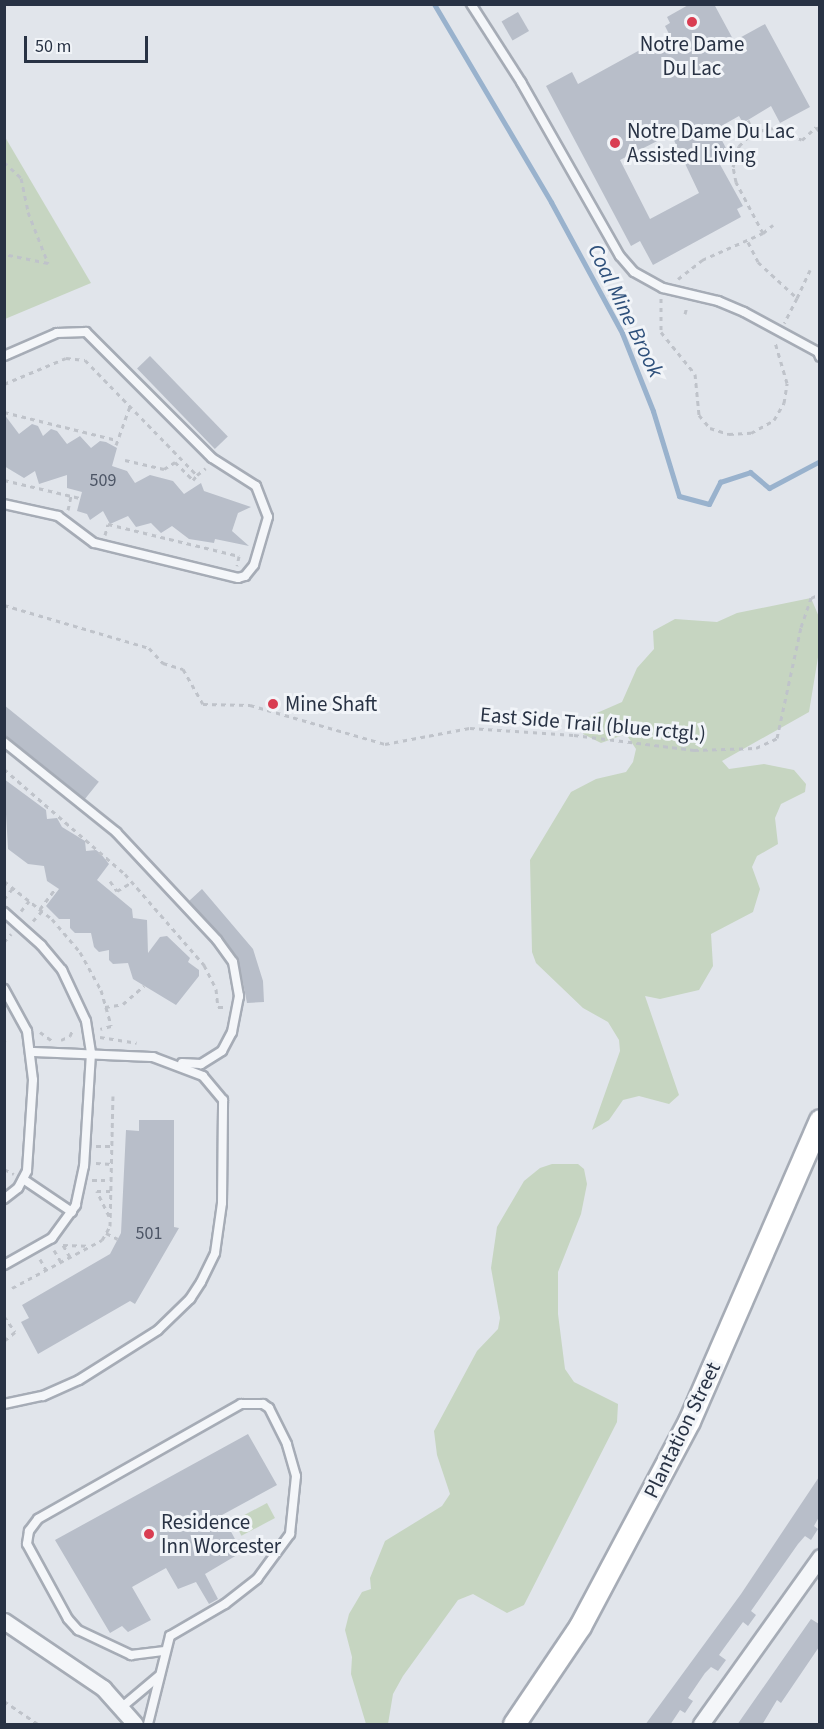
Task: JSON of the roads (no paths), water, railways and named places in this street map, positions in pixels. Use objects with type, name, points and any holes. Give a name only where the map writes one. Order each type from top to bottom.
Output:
[{"type":"main road","name":"Plantation Street","points":[[514,1725],[580,1626],[684,1431],[751,1284],[819,1120]]},
{"type":"street","points":[[701,1725],[819,1557]]},
{"type":"street","points":[[4,1622],[103,1688],[122,1707],[135,1725]]},
{"type":"lane","points":[[471,4],[521,82],[620,256],[645,281],[666,289],[718,301],[778,334],[818,352],[819,357]]},
{"type":"lane","points":[[4,356],[57,333],[86,332],[212,458],[256,486],[268,517],[254,565],[244,576],[238,578],[94,543],[58,516],[4,504]]},
{"type":"lane","points":[[4,742],[116,832],[217,940],[232,963],[239,996],[237,1022],[222,1051],[201,1064],[178,1063],[153,1056],[32,1052]]},
{"type":"lane","points":[[4,912],[31,934],[62,970],[86,1021],[91,1053],[82,1180],[72,1212],[52,1238],[4,1266]]},
{"type":"lane","points":[[4,990],[21,1017],[32,1052],[32,1140],[23,1179],[4,1199]]},
{"type":"lane","points":[[4,1404],[43,1396],[112,1361],[158,1330],[190,1299],[201,1282],[215,1253],[222,1203],[224,1100],[208,1080],[178,1063]]},
{"type":"lane","points":[[23,1179],[72,1212]]},
{"type":"lane","points":[[148,1725],[170,1636],[225,1604],[256,1579],[290,1534],[296,1476],[287,1444],[269,1408],[263,1404],[241,1404],[38,1519],[28,1531],[27,1544],[68,1619],[78,1630],[131,1655],[165,1651]]},
{"type":"lane","points":[[122,1707],[159,1676]]},
{"type":"waterway","name":"Coal Mine Brook","points":[[434,4],[551,202],[622,333],[653,411],[679,496],[709,504],[720,482],[750,472],[769,488],[820,461]]},
{"type":"place","name":"Notre Dame Du Lac","points":[[692,22]]},
{"type":"place","name":"Notre Dame Du Lac Assisted Living","points":[[615,143]]},
{"type":"place","name":"Mine Shaft","points":[[273,704]]},
{"type":"place","name":"Residence Inn Worcester","points":[[149,1534]]}]
